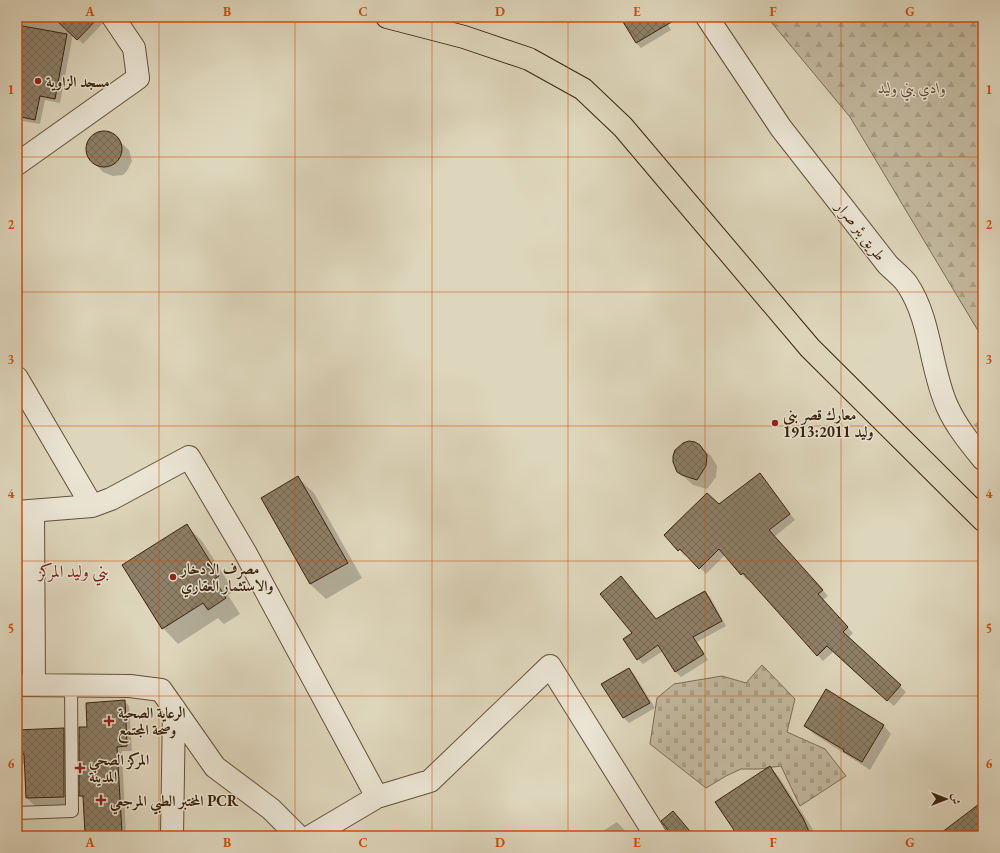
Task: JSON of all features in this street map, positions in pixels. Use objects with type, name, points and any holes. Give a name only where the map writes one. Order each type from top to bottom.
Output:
[{"type":"highway","points":[[388,17],[464,37],[529,59],[584,89],[623,127],[810,348],[983,520]]},
{"type":"street","points":[[17,164],[138,78],[134,48],[113,17]]},
{"type":"street","name":"طريق بئر صرار","points":[[707,17],[781,128],[888,265],[907,283],[918,305],[935,370],[947,406],[964,436],[983,459]]},
{"type":"street","points":[[17,378],[92,506]]},
{"type":"street","points":[[298,836],[271,809],[215,767],[161,690],[130,686],[26,685],[25,512],[92,506],[112,499],[189,457],[245,552],[377,798]]},
{"type":"street","points":[[311,836],[377,798],[430,781],[550,666],[656,836]]},
{"type":"street","points":[[172,836],[174,708]]},
{"type":"lane","points":[[17,813],[72,811],[71,685]]},
{"type":"green space","name":"وادي بني وليد","points":[[767,17],[983,17],[983,339],[850,117]]},
{"type":"green space","points":[[762,665],[795,699],[787,732],[825,749],[846,776],[800,806],[781,766],[759,769],[741,769],[706,788],[650,744],[657,698],[674,684],[722,676],[746,683]]},
{"type":"building","points":[[53,17],[99,17],[77,40]]},
{"type":"building","points":[[620,17],[680,17],[636,43]]},
{"type":"building","name":"مسجد الزاوية","points":[[17,25],[67,34],[55,99],[40,96],[35,120],[17,116]]},
{"type":"building","points":[[104,131],[114,134],[119,139],[122,149],[119,159],[114,164],[104,167],[94,164],[89,159],[86,149],[89,139],[94,134]]},
{"type":"building","points":[[689,441],[700,445],[707,455],[706,466],[697,480],[677,472],[673,462],[675,450],[683,443]]},
{"type":"building","points":[[760,473],[790,514],[769,530],[823,590],[818,594],[848,627],[843,632],[901,685],[887,701],[827,646],[817,656],[743,573],[741,575],[719,549],[699,569],[680,549],[678,551],[664,535],[707,493],[719,504]]},
{"type":"building","points":[[298,476],[348,563],[310,584],[261,498]]},
{"type":"building","name":"مصرف الادخار والاستثمار العقاري","points":[[187,524],[219,576],[214,579],[226,598],[208,610],[203,603],[162,629],[122,565]]},
{"type":"building","points":[[621,576],[656,619],[705,591],[722,621],[693,637],[704,654],[675,672],[658,645],[637,660],[623,639],[632,633],[600,594]]},
{"type":"building","points":[[629,668],[650,703],[623,718],[601,684]]},
{"type":"building","points":[[826,689],[884,725],[862,762],[804,726]]},
{"type":"building","points":[[125,700],[127,746],[117,747],[122,833],[85,834],[83,796],[79,796],[79,727],[87,727],[86,703]]},
{"type":"building","points":[[64,728],[64,797],[26,798],[24,754],[17,754],[17,730]]},
{"type":"building","points":[[770,766],[803,818],[811,836],[738,836],[715,802]]},
{"type":"building","points":[[983,801],[983,826],[970,836],[937,836]]},
{"type":"building","points":[[673,811],[694,836],[668,836],[667,829],[661,821]]},
{"type":"place","name":"مسجد الزاوية","points":[[38,81]]},
{"type":"place","name":"معارك قصر بني وليد 1913:2011","points":[[775,423]]},
{"type":"place","name":"مصرف الادخار والاستثمار العقاري","points":[[173,577]]},
{"type":"place","name":"الرعاية الصحية وصحة المجتمع","points":[[109,721]]},
{"type":"place","name":"المركز الصحي المدينة","points":[[80,768]]},
{"type":"place","name":"المختبر الطبي المرجعي PCR","points":[[101,800]]},
{"type":"district","name":"بني وليد المركز","points":[[74,571]]}]
